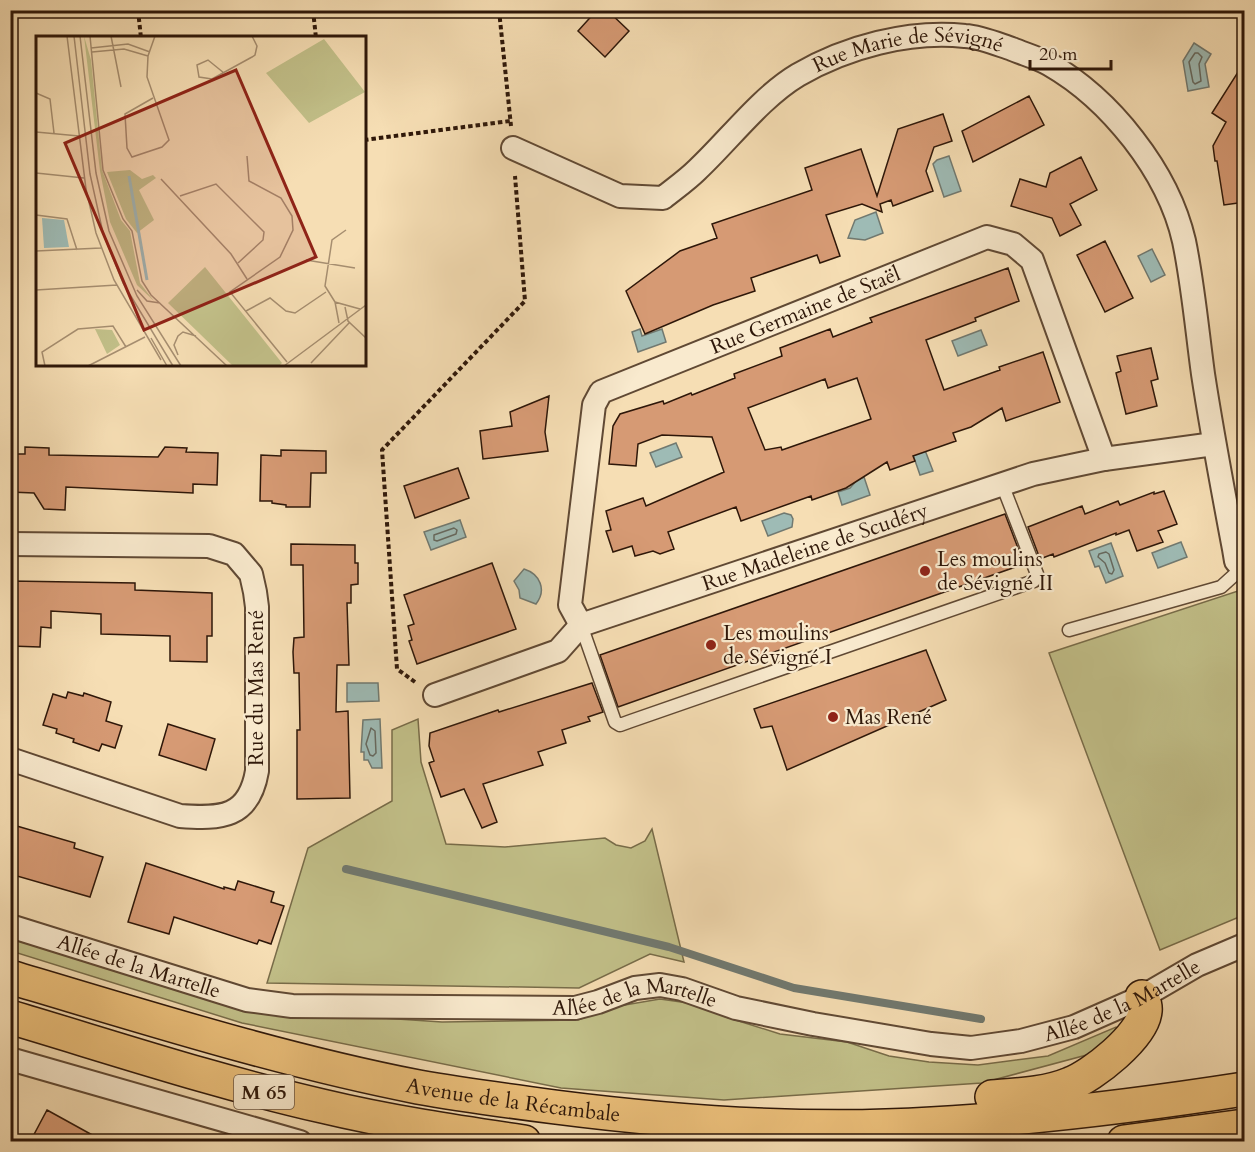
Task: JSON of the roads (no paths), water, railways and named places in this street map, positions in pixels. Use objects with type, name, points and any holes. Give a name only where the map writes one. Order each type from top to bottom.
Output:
[{"type":"main road","name":"Avenue de la Récambale","points":[[10,977],[247,1047],[333,1069],[419,1087],[607,1114],[706,1123],[815,1127],[930,1124],[1045,1115],[1152,1103],[1245,1089]]},
{"type":"main road","points":[[815,1127],[987,1098],[1030,1094],[1070,1084],[1098,1069],[1125,1045],[1144,1019],[1146,1009],[1142,997]]},
{"type":"main road","name":"Avenue de la Récambale","points":[[10,1017],[235,1084],[322,1106],[411,1125],[524,1142]]},
{"type":"main road","points":[[1124,1142],[1245,1126]]},
{"type":"street","name":"Rue Marie de Sévigné","points":[[513,148],[620,196],[663,198],[697,171],[760,105],[796,76],[839,55],[887,42],[923,36],[966,36],[998,44],[1048,63],[1087,90],[1116,119],[1150,161],[1170,202],[1183,240],[1214,444],[1236,561],[1243,569]]},
{"type":"street","name":"Rue Germaine de Staël","points":[[580,625],[570,605],[594,405],[601,392],[987,237],[1014,244],[1032,260],[1104,459]]},
{"type":"street","name":"Rue Madeleine de Scudéry","points":[[580,625],[1033,474],[1104,459],[1214,444]]},
{"type":"street","name":"Rue du Mas René","points":[[10,544],[209,546],[234,554],[251,574],[257,607],[257,771],[255,783],[245,803],[227,815],[199,817],[180,816],[10,759]]},
{"type":"street","points":[[435,695],[558,651],[580,625]]},
{"type":"street","name":"Allée de la Martelle","points":[[10,926],[247,1000],[292,1006],[575,1008],[635,988],[660,985],[682,989],[736,1008],[813,1024],[931,1044],[971,1048],[1021,1041],[1074,1027],[1142,997],[1197,966],[1245,945]]},
{"type":"street","points":[[10,1059],[242,1134],[300,1142]]},
{"type":"lane","points":[[580,625],[615,722],[620,725],[1034,581],[1037,574],[1002,484]]},
{"type":"lane","points":[[1069,630],[1221,587],[1243,569]]},
{"type":"water","points":[[1194,43],[1211,54],[1205,64],[1209,87],[1188,91],[1183,61]]},
{"type":"water","points":[[949,156],[961,191],[944,197],[933,164]]},
{"type":"water","points":[[876,212],[883,233],[865,240],[848,238],[855,220]]},
{"type":"water","points":[[1152,249],[1165,275],[1151,282],[1138,256]]},
{"type":"water","points":[[640,329],[642,336],[662,329],[666,342],[638,352],[632,332]]},
{"type":"water","points":[[981,330],[987,345],[958,356],[952,341]]},
{"type":"water","points":[[676,443],[682,457],[656,467],[650,453]]},
{"type":"water","points":[[923,445],[933,471],[920,475],[911,449]]},
{"type":"water","points":[[864,477],[870,495],[842,505],[838,492],[850,488],[857,480]]},
{"type":"water","points":[[784,513],[791,515],[792,527],[768,536],[762,521]]},
{"type":"water","points":[[460,520],[466,537],[431,550],[424,532]]},
{"type":"water","points":[[1181,542],[1187,557],[1158,568],[1152,553]]},
{"type":"water","points":[[1111,543],[1123,576],[1106,583],[1099,566],[1095,567],[1089,551]]},
{"type":"water","points":[[524,569],[530,571],[540,583],[541,593],[536,604],[520,598],[514,581]]},
{"type":"water","points":[[347,683],[378,683],[379,701],[347,702]]},
{"type":"water","points":[[380,719],[382,768],[372,768],[368,760],[364,760],[364,752],[361,752],[363,720]]},
{"type":"waterway","points":[[346,869],[669,947],[794,988],[981,1019]]},
{"type":"place","name":"Les moulins de Sévigné II","points":[[925,571]]},
{"type":"place","name":"Les moulins de Sévigné I","points":[[711,645]]},
{"type":"place","name":"Mas René","points":[[833,717]]}]
